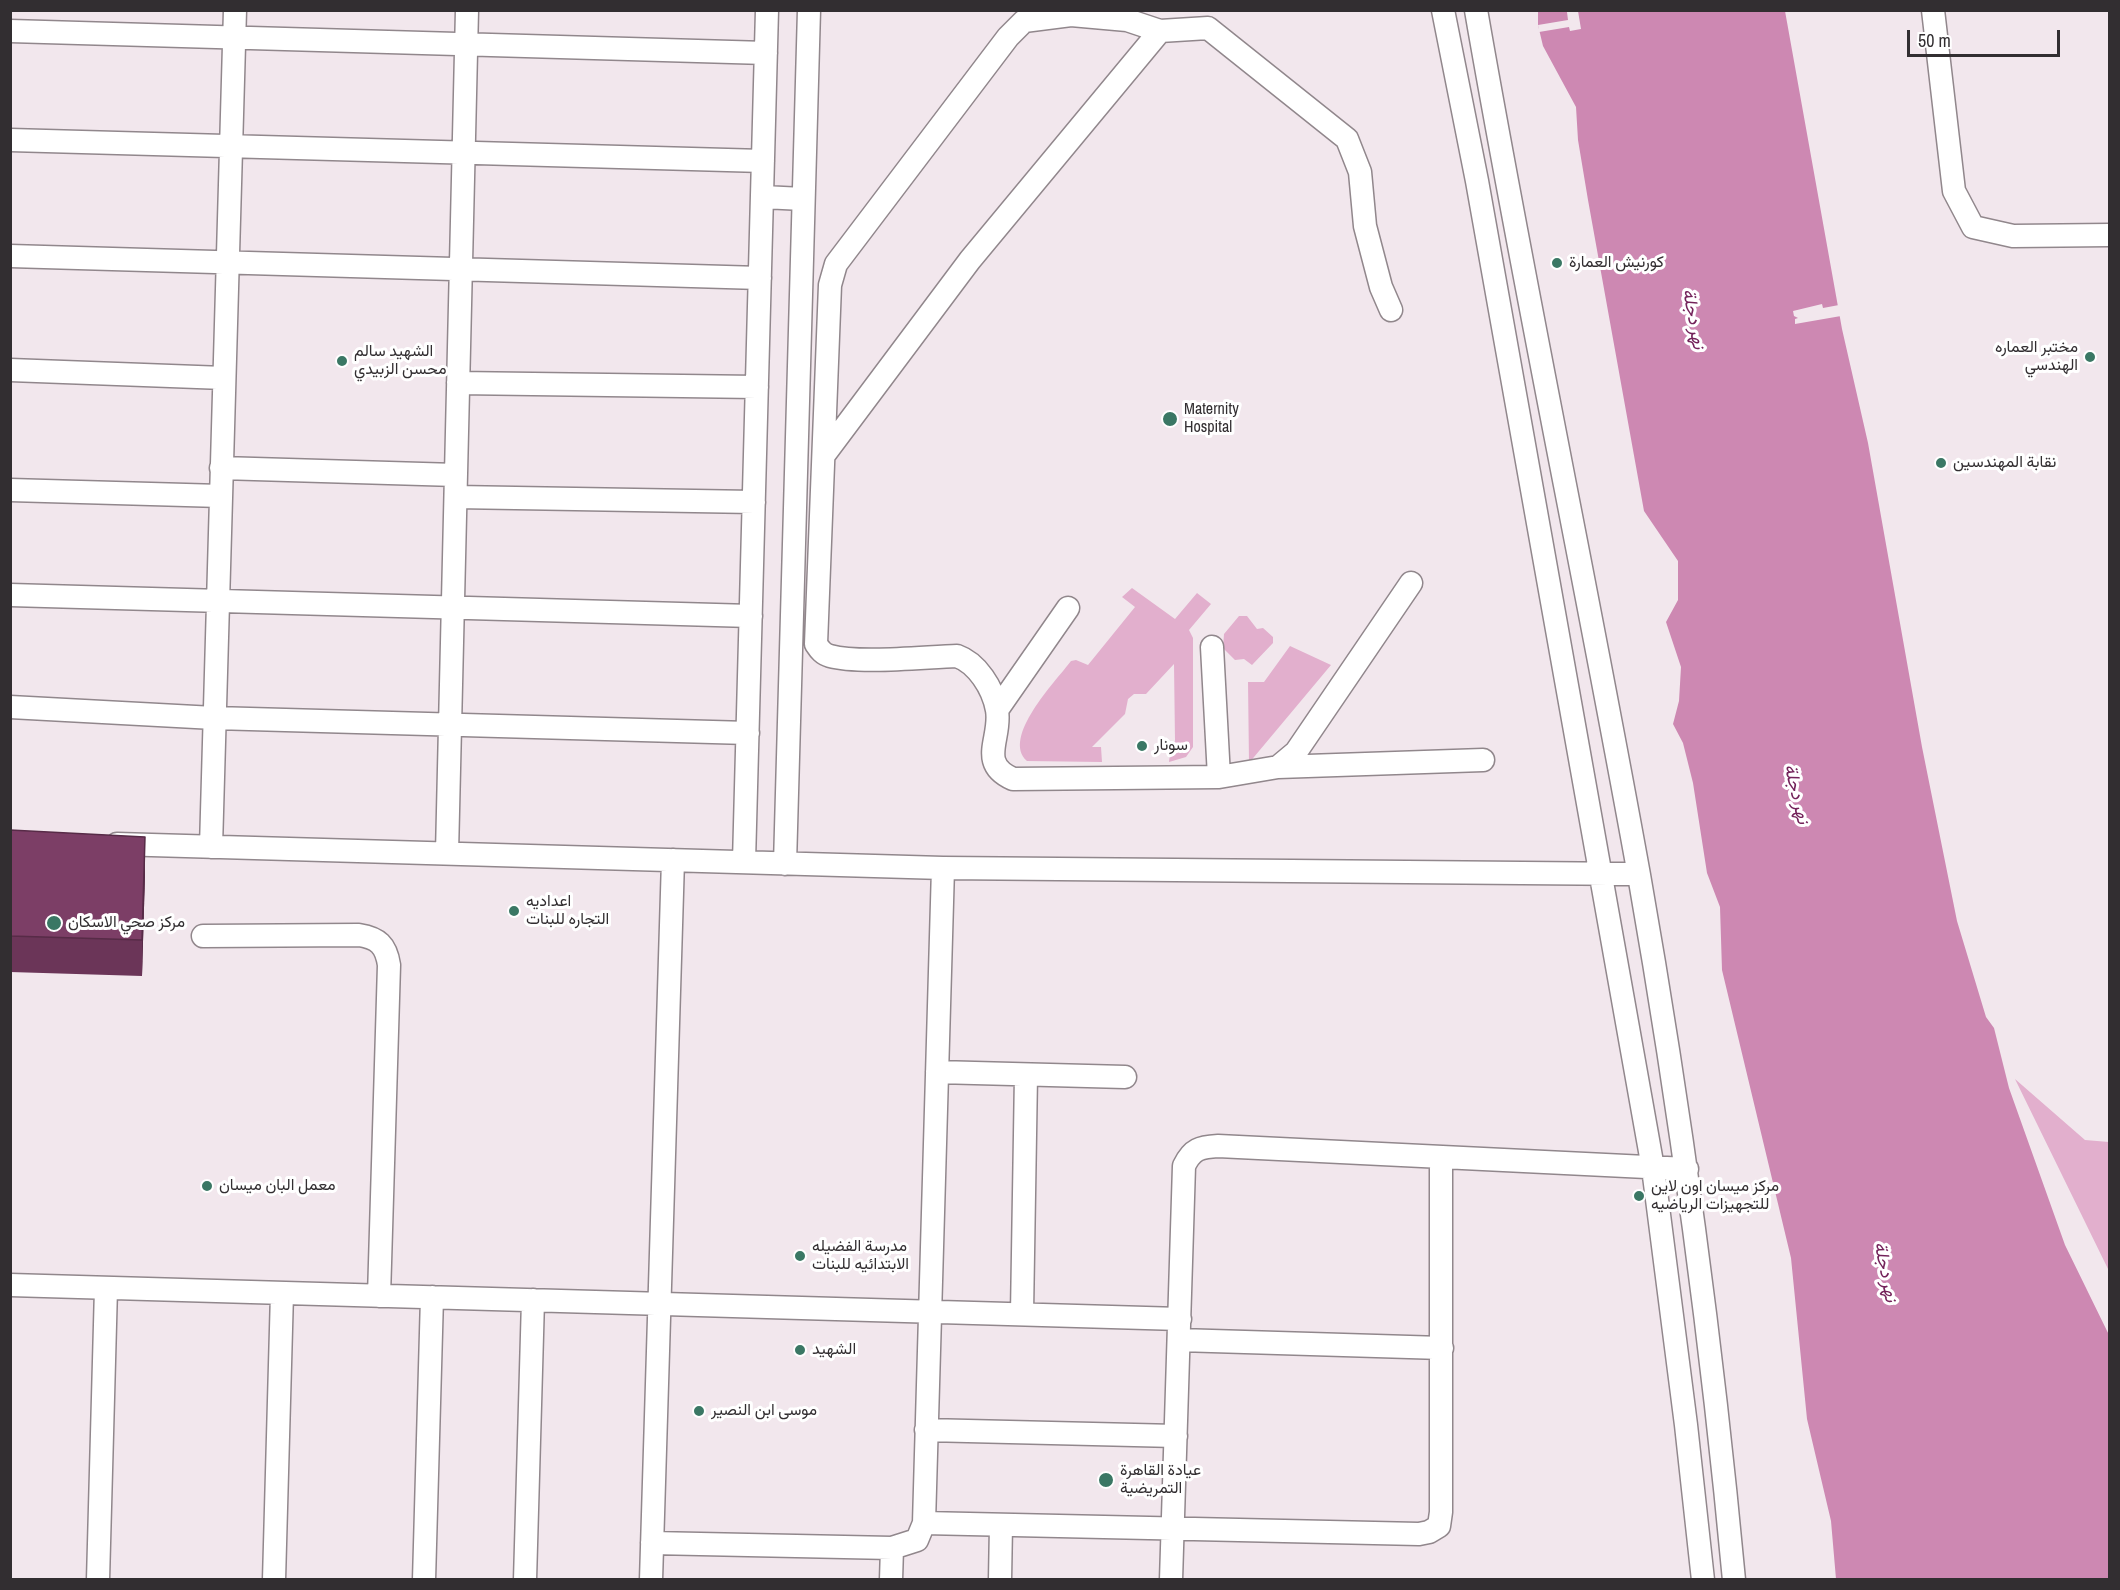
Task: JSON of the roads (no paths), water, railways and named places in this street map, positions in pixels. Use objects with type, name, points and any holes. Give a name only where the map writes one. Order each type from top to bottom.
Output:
[{"type":"street","points":[[211,847],[235,10]]},
{"type":"street","points":[[447,853],[467,10]]},
{"type":"street","points":[[744,862],[767,10]]},
{"type":"street","points":[[785,864],[809,10]]},
{"type":"street","points":[[1443,10],[1477,181],[1653,1168],[1703,1580]]},
{"type":"street","points":[[1476,10],[1504,173],[1638,874],[1687,1169],[1720,1420],[1734,1580]]},
{"type":"street","points":[[1933,10],[1954,191],[1973,227],[2013,236],[2109,235]]},
{"type":"street","points":[[1391,310],[1381,287],[1365,226],[1360,172],[1347,139],[1208,28],[1160,31],[1126,20],[1071,15],[1024,21],[1008,37],[836,264],[830,285],[816,644],[821,652],[829,656],[853,658],[957,656],[969,661],[980,672],[997,710],[993,760],[1001,774],[1013,779],[1219,777],[1278,766],[1483,760]]},
{"type":"street","points":[[10,31],[766,53]]},
{"type":"street","points":[[824,455],[970,261],[1160,31]]},
{"type":"street","points":[[10,140],[763,161]]},
{"type":"street","points":[[763,197],[803,199]]},
{"type":"street","points":[[10,256],[760,278]]},
{"type":"street","points":[[10,370],[224,378]]},
{"type":"street","points":[[458,383],[757,387]]},
{"type":"street","points":[[221,468],[456,486],[754,502]]},
{"type":"street","points":[[10,490],[221,496]]},
{"type":"street","points":[[1278,766],[1296,752],[1307,737],[1411,583]]},
{"type":"street","points":[[10,595],[751,616]]},
{"type":"street","points":[[997,710],[1068,608]]},
{"type":"street","points":[[1212,648],[1219,777]]},
{"type":"street","points":[[10,707],[214,718],[748,733]]},
{"type":"street","points":[[93,844],[943,868],[1638,874]]},
{"type":"street","points":[[651,1580],[673,860]]},
{"type":"street","points":[[652,1543],[892,1548],[917,1539],[924,1522],[943,868]]},
{"type":"street","points":[[203,936],[359,935],[371,937],[382,943],[387,952],[389,965],[380,1296]]},
{"type":"street","points":[[937,1072],[1125,1077]]},
{"type":"street","points":[[1022,1313],[1026,1074]]},
{"type":"street","points":[[1171,1580],[1184,1166],[1190,1153],[1201,1147],[1218,1146],[1687,1169]]},
{"type":"street","points":[[924,1522],[1173,1530],[1429,1532],[1439,1526],[1442,1348],[1441,1157]]},
{"type":"street","points":[[10,1285],[1022,1313],[1179,1330],[1442,1348]]},
{"type":"street","points":[[98,1580],[106,1288]]},
{"type":"street","points":[[274,1580],[282,1293]]},
{"type":"street","points":[[424,1580],[432,1297]]},
{"type":"street","points":[[525,1580],[533,1300]]},
{"type":"street","points":[[926,1430],[1176,1436]]},
{"type":"street","points":[[1000,1580],[1001,1525]]},
{"type":"street","points":[[891,1580],[892,1548]]},
{"type":"water","name":"نهر دجلة","points":[[1538,10],[1785,11],[1842,329],[1868,443],[1922,747],[1957,921],[1986,1017],[1994,1028],[2009,1088],[2065,1245],[2109,1335],[2109,1579],[1836,1579],[1831,1521],[1807,1419],[1791,1258],[1722,970],[1720,907],[1707,873],[1693,783],[1683,743],[1673,724],[1679,701],[1681,667],[1666,622],[1678,600],[1678,561],[1644,511],[1588,200],[1578,140],[1576,107],[1543,46],[1538,25]]},
{"type":"place","name":"كورنيش العمارة","points":[[1557,263]]},
{"type":"place","name":"مختبر العماره الهندسي","points":[[2090,357]]},
{"type":"place","name":"الشهيد سالم محسن الزبيدي","points":[[342,361]]},
{"type":"place","name":"Maternity Hospital","points":[[1170,419]]},
{"type":"place","name":"نقابة المهندسين","points":[[1941,463]]},
{"type":"place","name":"سونار","points":[[1142,746]]},
{"type":"place","name":"اعداديه التجاره للبنات","points":[[514,911]]},
{"type":"place","name":"مركز صحي الاسكان","points":[[54,923]]},
{"type":"place","name":"معمل البان ميسان","points":[[207,1186]]},
{"type":"place","name":"مركز ميسان اون لاين للتجهيزات الرياضيه","points":[[1639,1196]]},
{"type":"place","name":"مدرسة الفضيله الابتدائيه للبنات","points":[[800,1256]]},
{"type":"place","name":"الشهيد","points":[[800,1350]]},
{"type":"place","name":"موسى ابن النصير","points":[[699,1411]]},
{"type":"place","name":"عيادة القاهرة التمريضية","points":[[1106,1480]]}]
